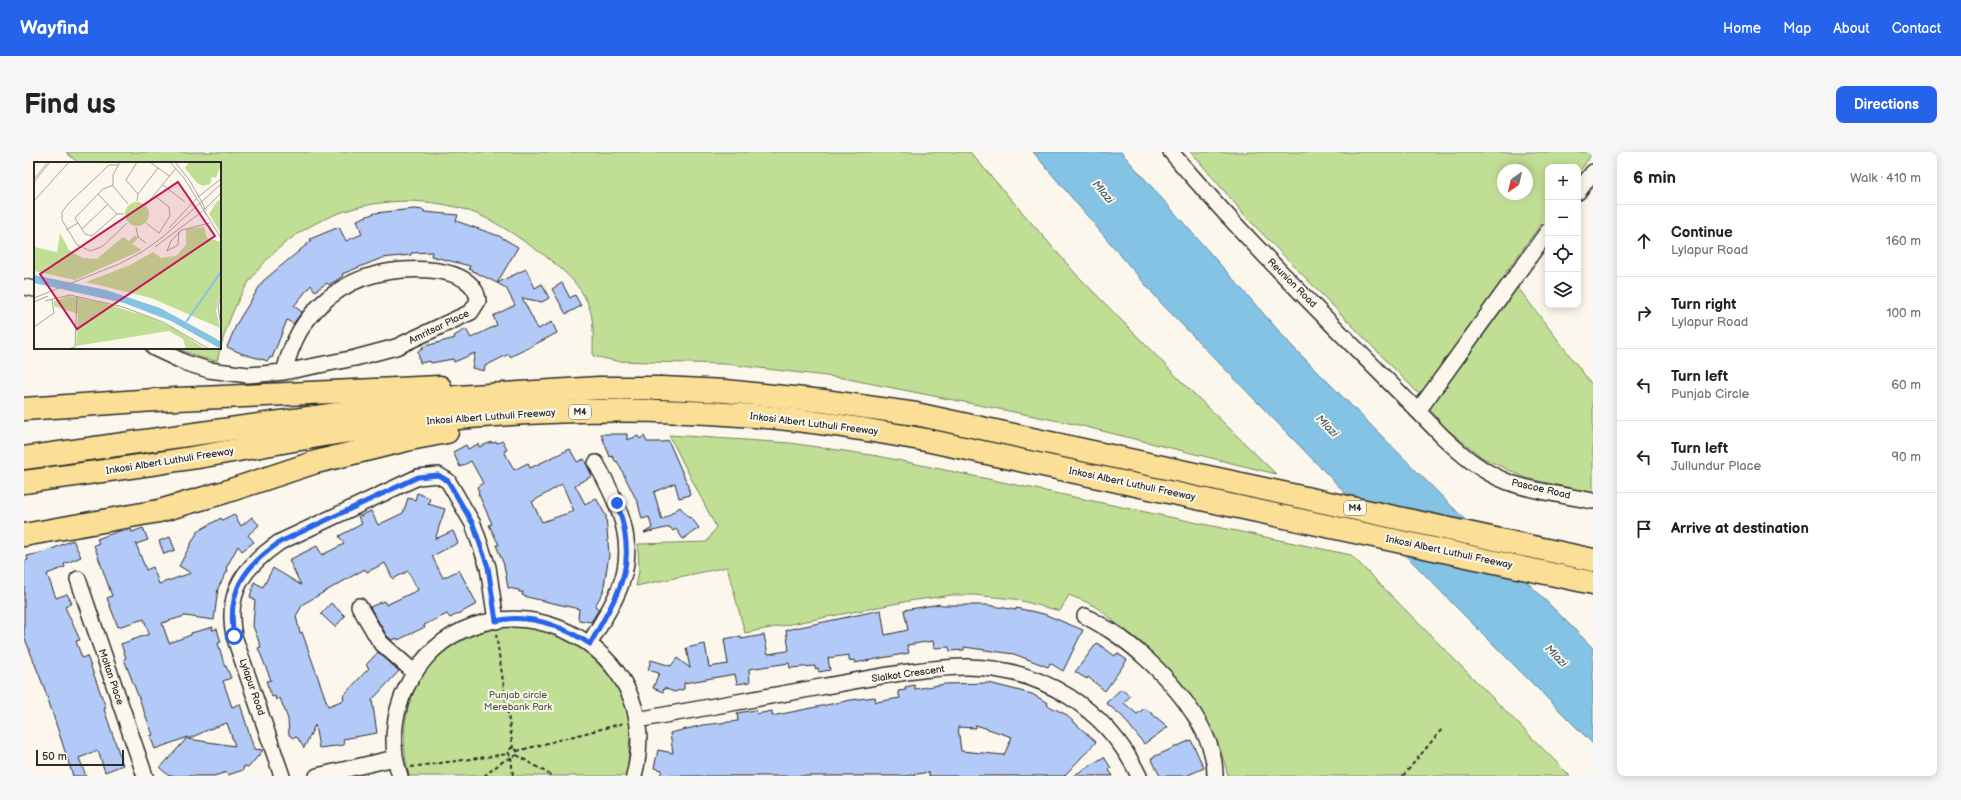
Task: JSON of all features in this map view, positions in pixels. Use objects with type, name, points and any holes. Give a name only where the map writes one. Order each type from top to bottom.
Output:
[{"type":"highway","points":[[24,409],[154,400],[392,388],[491,386],[599,388]]},
{"type":"highway","name":"Inkosi Albert Luthuli Freeway","points":[[24,458],[457,397],[599,388],[662,388],[717,391],[824,401],[916,414],[1593,560]]},
{"type":"highway","name":"Inkosi Albert Luthuli Freeway","points":[[24,482],[180,460],[337,433],[425,421],[522,414],[629,411],[741,415],[819,423],[926,440],[1593,583]]},
{"type":"highway","points":[[24,535],[160,511],[225,492],[316,462],[410,439],[473,427],[522,414]]},
{"type":"street","name":"Reunion Road","points":[[1171,152],[1245,235],[1418,411]]},
{"type":"street","points":[[1581,188],[1593,172]]},
{"type":"street","points":[[1418,411],[1545,235]]},
{"type":"street","name":"Amritsar Place","points":[[156,349],[186,363],[208,370],[248,375],[284,372],[383,352],[419,338],[471,312],[478,301],[476,293],[471,285],[464,280],[439,271],[399,270],[364,278],[332,295],[313,313],[294,339],[284,372]]},
{"type":"street","points":[[24,287],[34,289]]},
{"type":"street","name":"Pascoe Road","points":[[1418,411],[1465,457],[1498,477],[1516,485],[1593,501]]},
{"type":"street","points":[[590,644],[621,585],[628,554],[624,522],[617,503],[596,463]]},
{"type":"street","name":"Lylapur Road","points":[[282,776],[234,636],[232,625],[233,602],[239,581],[250,566],[270,549],[280,542],[418,477],[438,475],[444,478],[452,486],[473,524],[488,567],[496,621]]},
{"type":"street","name":"Moltan Place","points":[[78,579],[145,776]]},
{"type":"street","points":[[359,606],[380,642],[415,673]]},
{"type":"street","points":[[1085,616],[1112,632],[1146,659],[1173,686],[1195,716],[1207,739],[1215,776]]},
{"type":"street","points":[[317,776],[397,768],[395,727],[398,711],[403,695],[415,673],[430,654],[457,634],[472,627],[504,619],[527,619],[550,624],[571,632],[590,644],[604,656],[622,680],[632,702],[637,720],[638,757],[634,776]]},
{"type":"street","name":"Sialkot Crescent","points":[[637,720],[890,675],[957,668],[983,669],[1034,679],[1066,694],[1091,713],[1115,738],[1130,759],[1139,776]]},
{"type":"path","points":[[496,621],[499,660],[513,748],[518,751],[637,720]]},
{"type":"path","points":[[1403,776],[1442,729]]},
{"type":"path","points":[[508,754],[509,750],[513,748]]},
{"type":"path","points":[[517,755],[518,751]]},
{"type":"path","points":[[397,768],[508,754]]},
{"type":"path","points":[[508,754],[511,757],[513,776]]},
{"type":"path","points":[[484,776],[511,757],[517,755],[552,776]]},
{"type":"green space","points":[[66,152],[970,152],[1075,273],[1186,386],[1276,474],[1074,424],[843,378],[725,364],[616,361],[593,356],[592,318],[587,301],[573,281],[555,263],[510,232],[487,219],[463,209],[431,203],[400,201],[368,205],[338,214],[309,227],[283,244],[261,267],[242,293],[227,326],[221,347],[221,162],[77,162]]},
{"type":"green space","points":[[1191,152],[1593,152],[1581,170],[1581,164],[1545,164],[1545,218],[1506,272],[1593,386],[1593,493],[1526,478],[1483,458],[1443,426],[1418,393],[1249,220]]},
{"type":"green space","points":[[178,349],[220,349],[217,361],[202,358]]},
{"type":"green space","points":[[669,435],[790,443],[878,456],[1351,555],[1570,776],[1228,776],[1222,754],[1214,734],[1204,716],[1180,684],[1151,655],[1105,614],[1091,604],[1069,595],[1060,611],[1014,599],[974,595],[952,595],[909,601],[745,633],[727,567],[636,586],[639,571],[638,544],[707,542],[716,527]]},
{"type":"green space","name":"Punjab circle Merebank Park","points":[[510,626],[547,629],[582,645],[619,687],[631,723],[627,776],[409,776],[405,748],[406,721],[412,697],[422,676],[438,658],[458,643],[482,632]]},
{"type":"water","name":"Mlazi","points":[[1033,152],[1121,152],[1292,346],[1593,648],[1593,744],[1456,607],[1161,303]]},
{"type":"building","points":[[414,209],[424,210],[424,212],[458,215],[456,221],[499,236],[518,247],[497,283],[469,269],[470,266],[431,256],[432,252],[411,253],[411,255],[382,258],[342,274],[343,276],[329,285],[327,283],[315,291],[311,285],[294,306],[302,312],[293,324],[287,320],[272,358],[270,357],[268,361],[243,354],[227,347],[237,323],[263,281],[311,241],[310,239],[339,227],[346,241],[362,234],[357,220],[375,213]]},
{"type":"building","points":[[526,269],[535,288],[542,284],[549,298],[542,302],[522,298],[538,329],[552,322],[557,333],[510,357],[509,354],[485,366],[484,371],[472,368],[475,353],[454,362],[453,359],[431,363],[430,361],[420,363],[418,351],[423,349],[422,347],[455,338],[454,336],[466,329],[471,338],[497,325],[493,316],[515,305],[506,288],[497,283]]},
{"type":"building","points":[[562,283],[570,298],[575,295],[581,306],[566,314],[552,289]]},
{"type":"building","points":[[601,434],[627,434],[627,440],[638,436],[640,439],[644,436],[647,442],[663,442],[668,440],[687,483],[690,495],[679,498],[675,483],[654,492],[662,520],[680,507],[689,518],[691,517],[699,528],[683,539],[676,529],[673,531],[670,527],[644,533],[652,528],[649,517],[642,519],[638,503],[617,461],[616,462],[612,456],[610,457]]},
{"type":"building","points":[[503,441],[507,450],[504,451],[514,470],[528,463],[530,468],[570,449],[577,462],[584,459],[592,476],[575,485],[585,504],[596,498],[606,516],[609,555],[603,592],[595,606],[599,609],[591,622],[579,620],[579,609],[527,597],[522,595],[523,592],[519,592],[519,590],[508,588],[504,565],[496,545],[499,545],[489,525],[492,524],[478,493],[477,487],[483,483],[471,461],[460,467],[453,452],[466,445],[468,449],[478,444],[479,447],[492,442],[497,443]],"holes":[[[562,484],[574,511],[542,522],[532,502]]]},
{"type":"building","points":[[417,493],[430,498],[428,504],[445,509],[435,539],[453,531],[458,543],[432,556],[443,578],[459,570],[477,604],[450,618],[447,614],[398,640],[397,638],[392,640],[387,636],[370,607],[384,601],[386,605],[418,590],[408,571],[393,579],[385,563],[367,572],[365,569],[303,604],[296,616],[300,633],[302,632],[328,706],[344,700],[343,696],[369,668],[366,665],[378,652],[399,671],[372,700],[377,733],[343,739],[344,745],[319,748],[315,725],[304,748],[297,737],[293,738],[289,735],[288,719],[280,698],[276,700],[275,696],[272,697],[266,681],[271,680],[258,648],[261,647],[253,626],[255,600],[250,597],[254,582],[263,587],[273,568],[301,585],[289,560],[317,546],[322,555],[344,544],[339,536],[362,524],[358,517],[371,511],[378,525],[403,513],[408,498],[415,500]]},
{"type":"building","points":[[234,514],[241,526],[252,517],[259,525],[248,535],[254,542],[242,551],[238,546],[226,568],[228,570],[218,588],[214,620],[185,616],[162,623],[169,643],[191,635],[191,633],[213,627],[212,630],[217,629],[221,642],[218,643],[225,667],[226,666],[231,678],[223,681],[232,707],[240,704],[254,749],[263,750],[249,767],[244,766],[243,770],[228,775],[227,772],[214,776],[169,776],[160,768],[188,737],[155,749],[150,736],[153,735],[124,659],[126,658],[121,644],[149,634],[144,619],[118,627],[107,598],[112,596],[94,545],[99,543],[97,539],[122,530],[123,532],[131,529],[132,532],[143,528],[148,540],[136,544],[146,570],[153,567],[159,584],[191,573],[179,566],[198,531],[221,518],[222,520]],"holes":[[[227,723],[235,746],[188,739]]]},
{"type":"building","points":[[170,537],[175,550],[164,554],[159,541]]},
{"type":"building","points":[[73,540],[81,557],[64,564],[65,567],[47,574],[56,598],[67,594],[72,603],[65,607],[80,640],[76,641],[82,658],[87,656],[106,708],[104,709],[123,765],[105,772],[98,751],[79,758],[86,776],[73,776],[45,690],[24,636],[24,561],[28,560],[27,556],[45,552]]},
{"type":"building","points":[[331,603],[345,616],[335,627],[321,614]]},
{"type":"building","points":[[940,604],[987,605],[1016,610],[1016,608],[1044,614],[1083,630],[1063,671],[1050,663],[1048,667],[1014,654],[964,647],[964,650],[950,651],[949,647],[934,648],[933,641],[907,645],[909,653],[855,663],[854,660],[849,661],[849,655],[828,658],[830,670],[819,672],[818,668],[815,669],[815,666],[790,668],[789,663],[749,669],[750,682],[737,684],[735,674],[684,683],[684,689],[674,692],[664,688],[663,692],[653,688],[659,673],[648,670],[651,660],[671,666],[677,658],[690,668],[686,648],[705,644],[709,667],[728,664],[724,639],[741,636],[741,639],[764,635],[768,654],[787,651],[789,650],[786,630],[881,610],[885,635],[908,630],[904,610]]},
{"type":"building","points":[[1097,643],[1115,656],[1117,653],[1127,660],[1105,691],[1088,677],[1087,679],[1075,672]]},
{"type":"building","points":[[989,683],[1032,694],[1048,703],[1047,705],[1065,714],[1096,742],[1064,776],[929,776],[929,772],[906,776],[660,776],[662,770],[654,768],[658,750],[673,753],[670,733],[703,725],[738,721],[737,713],[756,710],[757,714],[772,711],[772,716],[851,700],[875,697],[876,702],[900,698],[898,691],[906,690],[905,687],[914,685],[915,689],[945,684]],"holes":[[[976,725],[1012,737],[1004,755],[961,751],[958,727],[976,728]]]},
{"type":"building","points":[[1121,689],[1130,696],[1124,703],[1137,714],[1145,708],[1168,727],[1144,744],[1122,716],[1106,703]]},
{"type":"building","points":[[1191,740],[1204,768],[1186,776],[1160,776],[1151,758]]},
{"type":"building","points":[[1104,757],[1111,768],[1109,770],[1113,776],[1073,776]]},
{"type":"route","points":[[234,636],[232,612],[233,602],[239,581],[250,566],[261,556],[280,542],[418,477],[431,474],[438,475],[448,481],[473,524],[488,567],[496,621],[504,619],[527,619],[550,624],[571,632],[590,644],[608,612],[621,585],[624,575],[628,554],[624,522],[617,503]]}]
